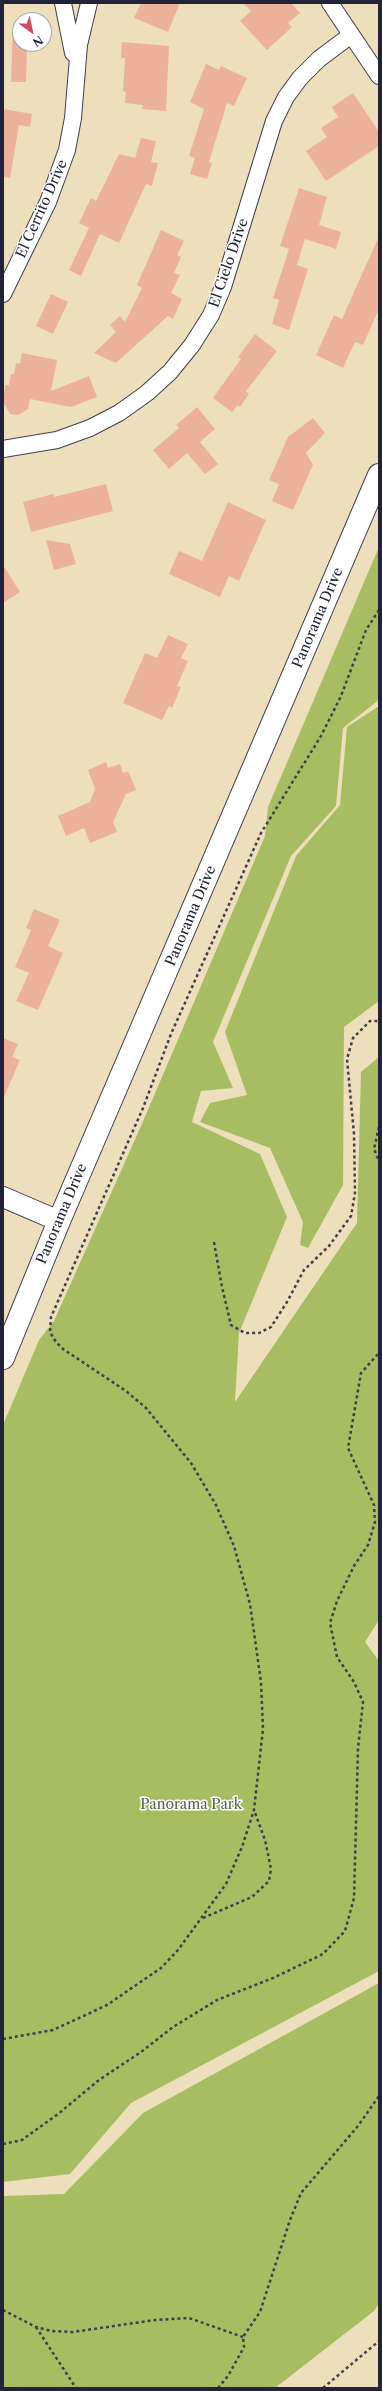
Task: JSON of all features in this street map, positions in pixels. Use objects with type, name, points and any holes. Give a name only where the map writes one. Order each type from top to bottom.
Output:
[{"type":"main road","name":"Panorama Drive","points":[[3,1358],[59,1221],[379,475]]},
{"type":"street","points":[[63,3],[73,51],[75,78]]},
{"type":"street","name":"El Cerrito Drive","points":[[3,294],[57,181],[67,150],[73,118],[75,78],[79,45],[89,3]]},
{"type":"street","points":[[330,3],[379,76]]},
{"type":"street","name":"El Cielo Drive","points":[[3,449],[23,447],[57,440],[90,428],[119,413],[147,393],[170,372],[192,345],[211,315],[223,287],[274,121],[286,97],[300,78],[319,59],[351,35]]},
{"type":"street","points":[[3,1197],[59,1221]]},
{"type":"path","points":[[3,2038],[53,2030],[107,2005],[161,1968],[178,1950],[226,1884],[242,1847],[254,1810],[263,1730],[261,1682],[250,1604],[234,1546],[216,1505],[191,1463],[141,1404],[126,1391],[56,1342],[50,1332],[51,1317],[143,1108],[172,1034],[261,833],[321,736],[341,696],[366,630],[379,610]]},
{"type":"path","points":[[214,1242],[222,1287],[231,1324],[245,1333],[260,1333],[271,1327],[287,1302],[304,1270],[329,1246],[351,1216],[355,1193],[354,1134],[347,1059],[352,1038],[370,1021],[379,1020]]},
{"type":"path","points":[[379,1127],[374,1149],[379,1161]]},
{"type":"path","points":[[3,2144],[22,2140],[58,2114],[98,2080],[141,2052],[173,2027],[217,2000],[273,1978],[323,1954],[345,1931],[354,1898],[358,1748],[363,1702],[354,1682],[337,1657],[330,1623],[337,1601],[354,1566],[368,1545],[375,1522],[374,1505],[348,1448],[361,1374],[379,1353]]},
{"type":"path","points":[[201,1919],[252,1897],[269,1881],[271,1869],[265,1840],[254,1810]]},
{"type":"path","points":[[218,2388],[228,2376],[244,2347],[243,2337],[260,2312],[290,2220],[301,2193],[358,2126],[379,2096]]},
{"type":"path","points":[[3,2310],[36,2327],[51,2331],[73,2332],[155,2320],[188,2318],[243,2337]]},
{"type":"path","points":[[36,2327],[76,2388]]},
{"type":"path","points":[[323,2388],[379,2341]]},
{"type":"green space","name":"Panorama Park","points":[[379,547],[379,700],[343,728],[336,806],[291,856],[213,1042],[233,1088],[201,1091],[192,1122],[260,1154],[287,1217],[239,1333],[235,1402],[357,1223],[361,1072],[379,1057],[379,1620],[365,1642],[379,1661],[379,1971],[131,2103],[70,2174],[3,2182],[3,1425],[39,1340],[54,1321],[141,1126],[265,836],[268,807]]},
{"type":"green space","points":[[379,706],[379,1001],[344,1027],[343,1185],[308,1248],[300,1245],[303,1222],[270,1148],[200,1122],[210,1103],[247,1095],[225,1032],[296,856],[340,805],[347,727]]},
{"type":"green space","points":[[379,1983],[379,2303],[374,2311],[275,2388],[3,2388],[3,2196],[64,2194],[143,2113]]},
{"type":"building","points":[[141,3],[180,3],[168,32],[134,18]]},
{"type":"building","points":[[243,3],[291,3],[300,13],[288,23],[292,27],[267,50],[240,21],[251,11]]},
{"type":"building","points":[[122,42],[169,46],[166,111],[142,109],[143,105],[125,103],[126,92],[123,91],[125,58],[121,58]]},
{"type":"building","points":[[12,52],[27,52],[26,82],[11,82]]},
{"type":"building","points":[[206,64],[219,70],[221,66],[247,78],[234,106],[227,103],[209,162],[212,163],[207,179],[190,174],[195,158],[189,156],[204,109],[190,102]]},
{"type":"building","points":[[353,93],[379,132],[379,146],[326,181],[306,151],[327,137],[321,128],[338,117],[332,107]]},
{"type":"building","points":[[3,109],[32,114],[30,127],[19,125],[10,178],[3,177]]},
{"type":"building","points":[[141,138],[156,141],[151,162],[158,163],[152,186],[146,184],[119,243],[100,234],[81,276],[69,270],[89,228],[79,223],[91,198],[96,201],[119,154],[135,158]]},
{"type":"building","points":[[299,188],[327,197],[319,225],[341,232],[336,249],[305,239],[297,265],[308,269],[289,330],[272,324],[279,300],[273,298],[289,249],[280,246]]},
{"type":"building","points":[[161,230],[184,241],[177,255],[181,257],[174,273],[180,275],[171,293],[182,299],[173,319],[168,316],[116,363],[94,353],[116,332],[110,325],[120,316],[125,322],[142,288],[137,285]]},
{"type":"building","points":[[379,236],[379,309],[363,345],[355,342],[343,368],[316,355],[334,315],[342,319]]},
{"type":"building","points":[[51,294],[68,302],[53,334],[36,326]]},
{"type":"building","points":[[255,334],[277,351],[246,391],[249,394],[240,407],[238,405],[232,412],[213,398],[241,359],[238,357]]},
{"type":"building","points":[[22,353],[57,360],[51,391],[89,376],[97,397],[71,407],[30,399],[28,409],[18,415],[10,414],[3,402],[5,385],[9,385],[11,374],[14,374],[16,363],[20,364]]},
{"type":"building","points":[[197,407],[215,429],[200,442],[218,464],[205,474],[187,453],[169,469],[153,450],[179,428],[176,425]]},
{"type":"building","points":[[313,418],[325,433],[306,453],[313,465],[293,510],[272,501],[279,484],[269,480],[288,437]]},
{"type":"building","points":[[106,484],[113,511],[31,532],[23,502],[53,494],[54,497]]},
{"type":"building","points":[[228,502],[266,520],[239,581],[229,576],[220,597],[169,574],[179,551],[202,561]]},
{"type":"building","points":[[46,540],[70,544],[76,564],[54,570]]},
{"type":"building","points":[[3,565],[20,592],[3,603]]},
{"type":"building","points":[[168,635],[188,644],[181,658],[188,661],[177,686],[181,687],[172,708],[169,706],[162,720],[123,703],[145,653],[157,658]]},
{"type":"building","points":[[106,762],[108,768],[120,764],[123,773],[128,771],[136,790],[126,794],[113,822],[117,832],[90,843],[84,828],[66,836],[58,816],[90,802],[95,789],[88,770]]},
{"type":"building","points":[[34,909],[60,920],[48,946],[63,953],[38,1010],[16,1001],[29,973],[15,967],[31,930],[26,928]]},
{"type":"building","points":[[3,1038],[18,1044],[12,1057],[20,1060],[3,1099]]}]
